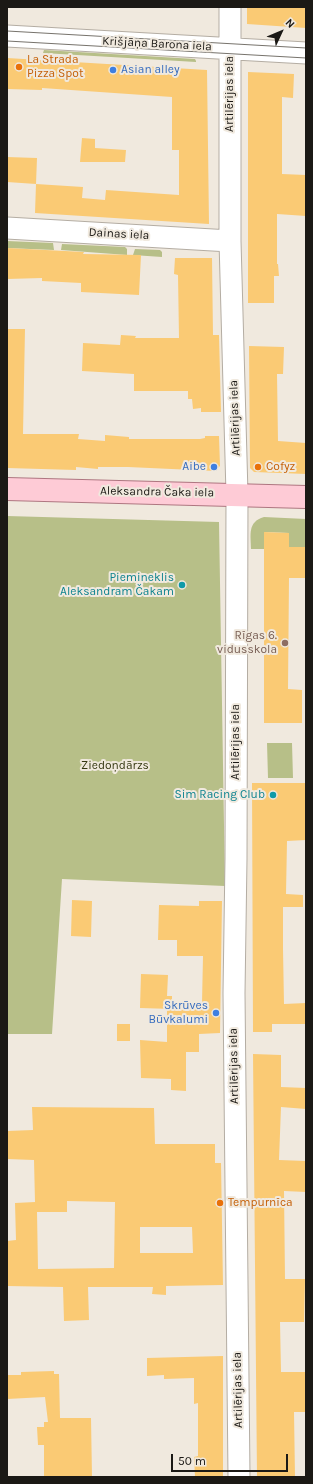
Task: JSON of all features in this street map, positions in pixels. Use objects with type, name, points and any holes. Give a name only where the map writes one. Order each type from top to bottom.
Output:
[{"type":"main road","name":"Aleksandra Čaka iela","points":[[7,488],[306,497]]},
{"type":"street","name":"Artilērijas iela","points":[[230,7],[230,241],[237,494],[234,993],[239,1477]]},
{"type":"street","name":"Krišjāņa Barona iela","points":[[7,36],[306,53]]},
{"type":"street","name":"Dainas iela","points":[[7,228],[230,241]]},
{"type":"green space","points":[[44,50],[195,59],[196,62],[43,53]]},
{"type":"green space","points":[[7,241],[53,243],[54,250],[7,248]]},
{"type":"green space","points":[[62,244],[125,247],[127,249],[127,255],[61,250]]},
{"type":"green space","points":[[135,249],[160,250],[162,252],[162,257],[133,255]]},
{"type":"green space","name":"Ziedoņdārzs","points":[[7,516],[219,522],[225,886],[62,879],[52,1034],[7,1034]]},
{"type":"green space","points":[[264,517],[306,519],[306,547],[289,547],[289,533],[265,532],[264,549],[251,549],[252,526],[259,519]]},
{"type":"green space","points":[[267,743],[292,743],[293,778],[268,778]]},
{"type":"building","points":[[247,7],[306,7],[306,28],[247,24]]},
{"type":"building","points":[[7,58],[207,70],[209,224],[35,213],[36,184],[83,187],[82,198],[105,200],[106,190],[179,195],[179,150],[172,150],[172,97],[42,88],[42,90],[7,89]]},
{"type":"building","points":[[248,72],[294,74],[293,98],[282,97],[282,174],[306,175],[306,216],[277,214],[277,264],[279,276],[274,276],[274,303],[248,303]]},
{"type":"building","points":[[82,138],[95,139],[95,148],[126,150],[125,162],[80,162]]},
{"type":"building","points":[[7,157],[37,158],[36,184],[7,182]]},
{"type":"building","points":[[7,248],[84,252],[83,254],[141,255],[139,295],[81,292],[81,283],[42,281],[42,278],[7,279]]},
{"type":"building","points":[[175,258],[212,258],[213,335],[219,335],[221,412],[201,412],[201,408],[193,409],[192,399],[188,399],[188,391],[134,391],[134,374],[82,371],[83,343],[120,345],[121,335],[136,336],[135,338],[179,338],[178,275],[174,274]]},
{"type":"building","points":[[7,329],[25,329],[23,434],[79,434],[78,439],[105,441],[105,435],[129,437],[129,439],[200,439],[205,438],[205,436],[219,436],[220,466],[215,471],[128,467],[98,467],[98,469],[76,467],[76,470],[7,468]]},
{"type":"building","points":[[249,346],[284,347],[283,374],[277,374],[278,441],[306,443],[306,474],[254,472],[250,468]]},
{"type":"building","points":[[264,532],[289,533],[289,547],[306,547],[306,578],[289,578],[288,689],[302,690],[302,723],[264,723]]},
{"type":"building","points":[[252,783],[306,783],[306,840],[287,841],[286,894],[303,895],[303,907],[283,907],[283,949],[284,1004],[306,1003],[306,1024],[272,1024],[272,1032],[253,1032]]},
{"type":"building","points":[[72,900],[92,901],[91,937],[71,936]]},
{"type":"building","points":[[199,901],[222,901],[220,1033],[199,1034],[199,1052],[186,1052],[186,1091],[171,1090],[171,1079],[141,1078],[140,1040],[167,1042],[167,1010],[200,1007],[199,1003],[202,1003],[203,956],[177,956],[177,940],[158,940],[159,905],[199,906]]},
{"type":"building","points":[[141,974],[168,975],[167,996],[172,996],[172,1009],[140,1008]]},
{"type":"building","points":[[117,1024],[130,1024],[130,1041],[117,1041]]},
{"type":"building","points":[[253,1054],[281,1055],[281,1087],[306,1088],[306,1109],[281,1107],[279,1160],[306,1161],[306,1192],[284,1191],[285,1279],[305,1279],[304,1322],[280,1322],[281,1372],[306,1372],[306,1412],[294,1412],[295,1477],[257,1477]]},
{"type":"building","points":[[32,1107],[154,1108],[155,1144],[215,1144],[215,1163],[221,1163],[223,1285],[166,1286],[166,1295],[152,1294],[153,1287],[88,1287],[89,1320],[64,1321],[63,1287],[7,1286],[7,1241],[16,1240],[15,1203],[35,1202],[34,1160],[7,1159],[7,1131],[33,1130]],"holes":[[[67,1201],[115,1202],[114,1268],[38,1269],[37,1212],[67,1212]],[[140,1227],[192,1227],[193,1253],[140,1253]]]},
{"type":"building","points":[[223,1356],[223,1477],[195,1477],[194,1457],[198,1456],[198,1403],[194,1404],[194,1378],[164,1379],[164,1375],[147,1376],[147,1358]]},
{"type":"building","points":[[54,1371],[54,1374],[59,1374],[60,1418],[91,1418],[92,1477],[44,1477],[44,1445],[38,1445],[37,1427],[44,1427],[44,1422],[48,1422],[45,1397],[7,1399],[7,1375],[21,1375],[21,1372]]},
{"type":"tram line","points":[[7,31],[306,48]]},
{"type":"tram line","points":[[7,41],[306,58]]},
{"type":"place","name":"La Strada Pizza Spot","points":[[19,67]]},
{"type":"place","name":"Asian alley","points":[[113,70]]},
{"type":"place","name":"Aibe","points":[[214,467]]},
{"type":"place","name":"Cofyz","points":[[258,467]]},
{"type":"place","name":"Piemineklis Aleksandram Čakam","points":[[182,585]]},
{"type":"place","name":"Rīgas 6. vidusskola","points":[[285,643]]},
{"type":"place","name":"Sim Racing Club","points":[[273,795]]},
{"type":"place","name":"Skrūves Būvkalumi","points":[[216,1013]]},
{"type":"place","name":"Tempurnīca","points":[[220,1203]]}]
